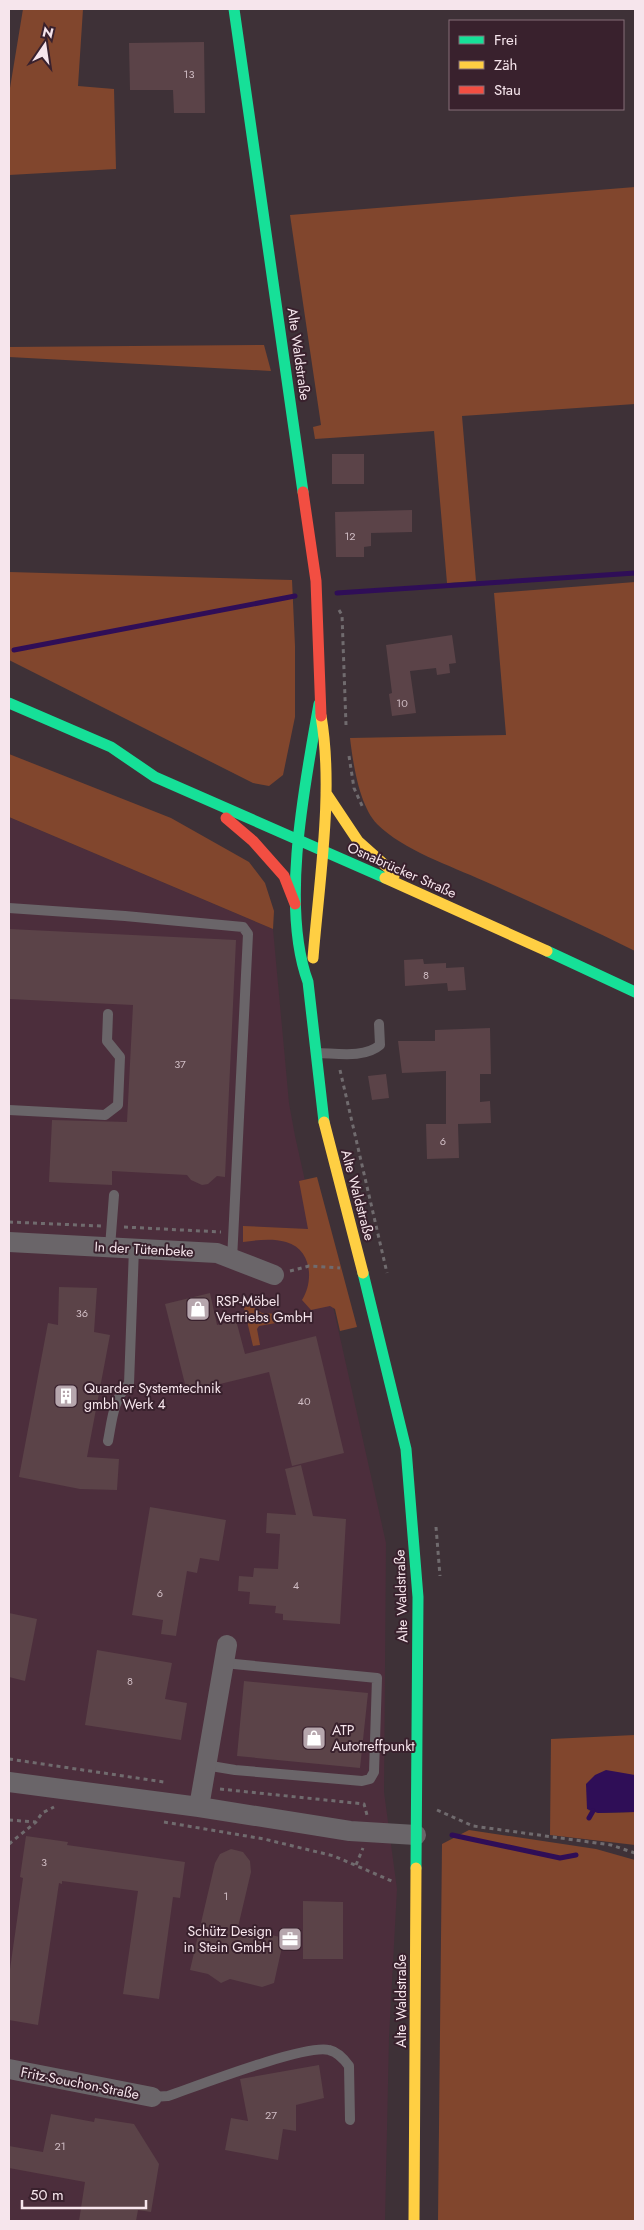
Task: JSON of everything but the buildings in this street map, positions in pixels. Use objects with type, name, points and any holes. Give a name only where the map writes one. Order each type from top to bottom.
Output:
[{"type":"street","name":"Alte Waldstraße","points":[[234,9],[316,596],[320,704],[326,744],[326,792],[320,850],[313,960],[308,982]]},
{"type":"street","name":"Osnabrücker Straße","points":[[9,702],[110,747],[155,776],[204,799],[635,992]]},
{"type":"street","name":"Alte Waldstraße","points":[[320,704],[305,782],[299,841],[296,906],[300,960],[308,982],[322,1115],[389,1373],[406,1449],[418,1597],[414,2221]]},
{"type":"street","name":"Osnabrücker Straße","points":[[121,768],[155,776]]},
{"type":"street","name":"Alte Waldstraße","points":[[294,796],[305,782]]},
{"type":"street","points":[[326,792],[358,841],[415,892]]},
{"type":"street","points":[[204,799],[254,841],[284,876],[296,906]]},
{"type":"street","points":[[246,817],[264,813]]},
{"type":"street","points":[[356,876],[372,873]]},
{"type":"street","points":[[318,903],[333,886]]},
{"type":"street","name":"In der Tütenbeke","points":[[9,1242],[217,1252],[232,1260],[274,1275]]},
{"type":"street","points":[[199,1807],[225,1654]]},
{"type":"street","points":[[9,1782],[199,1807],[350,1831],[416,1835]]},
{"type":"street","name":"Fritz-Souchon-Straße","points":[[9,2069],[152,2097]]},
{"type":"lane","points":[[9,908],[242,927],[248,934],[232,1260]]},
{"type":"lane","points":[[9,1110],[105,1115],[118,1105],[120,1057],[107,1042],[108,1014]]},
{"type":"lane","points":[[315,1053],[347,1055],[374,1050],[380,1046],[380,1024]]},
{"type":"lane","points":[[110,1247],[114,1195]]},
{"type":"lane","points":[[108,1441],[116,1403],[121,1391],[129,1384],[134,1248]]},
{"type":"lane","points":[[205,1765],[235,1770],[362,1782],[370,1779],[374,1772],[377,1678],[225,1654]]},
{"type":"lane","points":[[152,2097],[168,2096],[303,2052],[328,2050],[336,2052],[349,2066],[350,2120]]},
{"type":"path","points":[[337,607],[342,615],[346,728]]},
{"type":"path","points":[[346,824],[361,815],[363,810],[354,788],[348,746]]},
{"type":"path","points":[[335,1053],[344,1082],[388,1276]]},
{"type":"path","points":[[274,1275],[310,1266],[335,1269],[360,1265]]},
{"type":"path","points":[[436,1525],[440,1582]]},
{"type":"path","points":[[440,1801],[440,1820]]},
{"type":"path","points":[[9,1844],[36,1822],[42,1813],[53,1807],[63,1808]]},
{"type":"path","points":[[416,1808],[440,1811],[473,1826],[611,1846],[635,1853]]},
{"type":"path","points":[[9,1820],[36,1822]]},
{"type":"path","points":[[155,1821],[264,1839],[334,1856],[398,1884],[416,1885]]},
{"type":"shaded area","points":[[23,9],[83,9],[78,86],[114,89],[116,169],[9,175],[9,94]]},
{"type":"shaded area","points":[[635,187],[635,404],[462,416],[476,581],[447,583],[434,431],[315,439],[313,427],[321,425],[290,215]]},
{"type":"shaded area","points":[[264,345],[271,371],[9,357],[9,347]]},
{"type":"shaded area","points":[[9,572],[292,580],[295,646],[295,717],[283,775],[269,786],[253,783],[9,660]]},
{"type":"shaded area","points":[[635,582],[635,951],[560,915],[428,857],[400,842],[377,824],[366,806],[358,783],[350,738],[506,735],[494,593]]},
{"type":"shaded area","points":[[9,754],[171,818],[249,862],[265,883],[274,911],[273,929],[9,817]]},
{"type":"shaded area","points":[[9,817],[273,929],[289,1103],[295,1136],[386,1543],[384,1792],[397,1889],[389,2037],[385,2221],[9,2221]]},
{"type":"shaded area","points":[[317,1177],[357,1327],[340,1331],[335,1309],[330,1306],[311,1310],[302,1300],[306,1292],[309,1275],[306,1258],[301,1251],[286,1242],[275,1240],[243,1242],[243,1226],[308,1229],[299,1181]]},
{"type":"shaded area","points":[[246,1303],[262,1313],[277,1314],[276,1323],[259,1326],[257,1329],[260,1345],[253,1346],[243,1304]]},
{"type":"shaded area","points":[[635,1735],[635,1775],[631,1775],[588,1810],[599,1813],[635,1812],[635,1845],[550,1835],[551,1739]]},
{"type":"shaded area","points":[[606,1770],[635,1775],[635,1812],[598,1813],[587,1809],[586,1784],[595,1775]]},
{"type":"shaded area","points":[[469,1830],[596,1849],[635,1860],[635,2221],[438,2221],[442,1844]]},
{"type":"waterway","points":[[337,593],[635,573]]},
{"type":"waterway","points":[[14,650],[295,596]]},
{"type":"waterway","points":[[589,1818],[593,1811]]},
{"type":"waterway","points":[[452,1835],[560,1858],[576,1855]]},
{"type":"traffic: fast","points":[[234,9],[303,492]]},
{"type":"traffic: fast","points":[[9,703],[111,747],[155,777],[385,878]]},
{"type":"traffic: fast","points":[[319,704],[307,770],[295,881],[296,918],[300,951],[308,982],[324,1122]]},
{"type":"traffic: fast","points":[[547,951],[635,992]]},
{"type":"traffic: fast","points":[[363,1273],[406,1449],[418,1597],[416,1868]]},
{"type":"traffic: slow","points":[[313,958],[326,805],[325,745],[321,716]]},
{"type":"traffic: slow","points":[[326,793],[358,841],[395,874]]},
{"type":"traffic: slow","points":[[385,878],[547,951]]},
{"type":"traffic: slow","points":[[324,1122],[363,1273]]},
{"type":"traffic: slow","points":[[414,2221],[416,1868]]},
{"type":"traffic: jam","points":[[303,492],[316,581],[321,716]]},
{"type":"traffic: jam","points":[[226,818],[253,841],[284,876],[295,904]]},
{"type":"place","name":"RSP-Möbel Vertriebs GmbH","points":[[198,1309]]},
{"type":"place","name":"Quarder Systemtechnik gmbh Werk 4","points":[[66,1396]]},
{"type":"place","name":"ATP Autotreffpunkt","points":[[314,1738]]},
{"type":"place","name":"Schütz Design in Stein GmbH","points":[[290,1939]]}]
